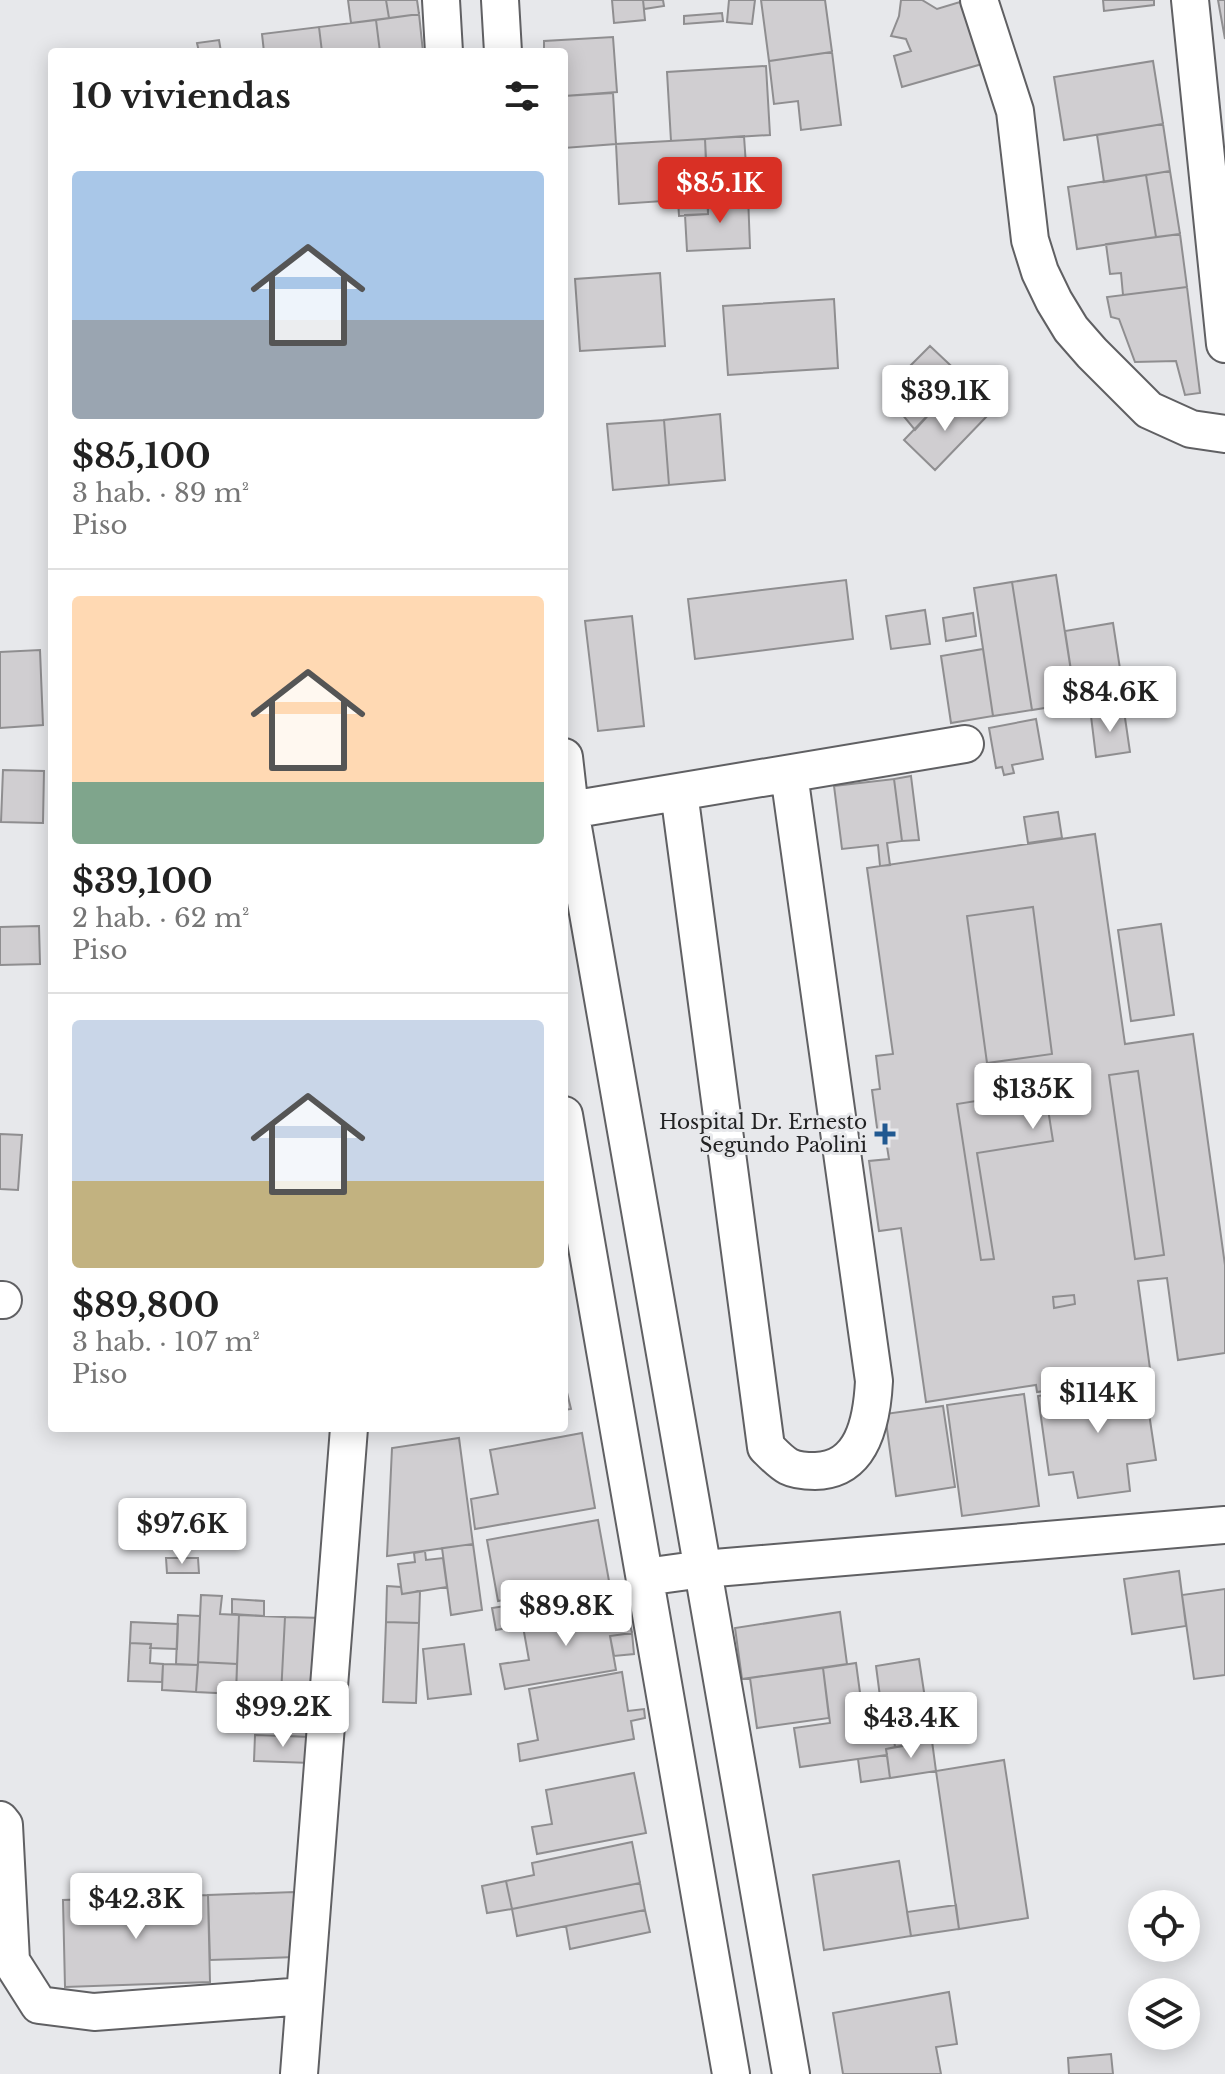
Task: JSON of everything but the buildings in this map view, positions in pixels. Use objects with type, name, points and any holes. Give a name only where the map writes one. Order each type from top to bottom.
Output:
[{"type":"street","points":[[441,0],[444,48]]},
{"type":"street","points":[[500,0],[503,48]]},
{"type":"street","points":[[979,0],[1015,111],[1030,240],[1040,272],[1054,301],[1071,329],[1149,410],[1191,429],[1225,434]]},
{"type":"street","points":[[1190,0],[1218,185],[1225,344]]},
{"type":"street","points":[[570,810],[965,744]]},
{"type":"street","points":[[679,792],[766,1447],[784,1465],[796,1471],[832,1471],[848,1460],[865,1434],[874,1381],[789,774]]},
{"type":"street","points":[[568,792],[791,2074]]},
{"type":"street","points":[[568,1138],[731,2074]]},
{"type":"street","points":[[299,2074],[349,1432]]},
{"type":"street","points":[[645,1577],[703,1569],[1225,1525]]},
{"type":"street","points":[[0,1820],[4,1825],[11,1961],[39,2005],[94,2012],[305,1996]]},
{"type":"place","name":"Hospital Dr. Ernesto Segundo Paolini","points":[[885,1134]]}]
